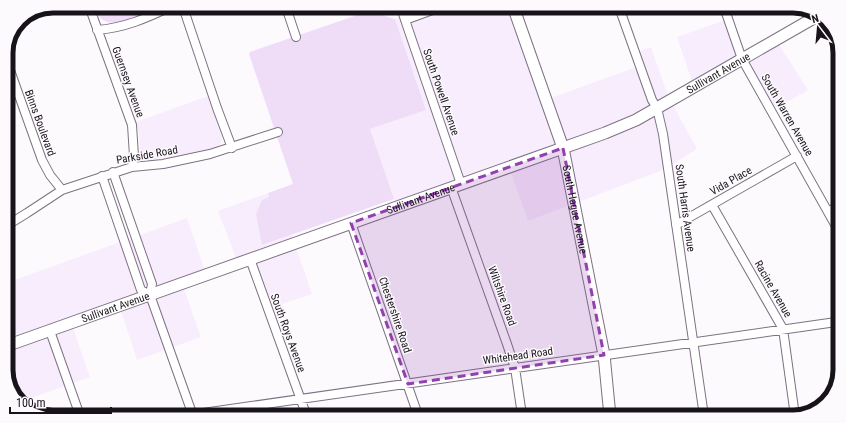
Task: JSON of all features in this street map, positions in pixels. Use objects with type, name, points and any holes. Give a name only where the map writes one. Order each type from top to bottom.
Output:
[{"type":"main road","name":"South Hague Avenue","points":[[515,13],[563,148],[604,355],[609,410]]},
{"type":"main road","name":"Sullivant Avenue","points":[[13,344],[623,126],[813,18]]},
{"type":"street","name":"Guernsey Avenue","points":[[91,13],[132,125],[134,156],[132,167]]},
{"type":"street","points":[[97,30],[110,29],[139,21],[157,13]]},
{"type":"street","points":[[185,13],[232,148]]},
{"type":"street","points":[[288,13],[296,36]]},
{"type":"street","name":"South Powell Avenue","points":[[403,13],[456,186]]},
{"type":"street","points":[[405,20],[424,13]]},
{"type":"street","name":"South Harris Avenue","points":[[621,13],[650,93],[657,108],[663,134],[703,410]]},
{"type":"street","name":"South Warren Avenue","points":[[726,13],[742,59],[833,220]]},
{"type":"street","name":"Binns Boulevard","points":[[13,79],[42,160],[50,175],[62,190]]},
{"type":"street","name":"Parkside Road","points":[[13,222],[62,190],[113,172],[132,167],[163,164],[232,148],[278,132]]},
{"type":"street","name":"Vida Place","points":[[676,225],[797,156]]},
{"type":"street","points":[[113,172],[152,284],[150,295],[191,410]]},
{"type":"street","points":[[102,176],[141,290],[150,295]]},
{"type":"street","name":"Wiltshire Road","points":[[456,186],[515,368],[521,410]]},
{"type":"street","name":"Racine Avenue","points":[[712,205],[783,330],[795,410]]},
{"type":"street","points":[[828,212],[833,209]]},
{"type":"street","name":"Chestershire Road","points":[[350,223],[416,410]]},
{"type":"street","name":"South Roys Avenue","points":[[250,259],[304,410]]},
{"type":"street","name":"Whitehead Road","points":[[224,410],[833,322]]},
{"type":"street","points":[[50,331],[78,410]]},
{"type":"highlighted area","points":[[563,148],[604,355],[408,384],[351,223]]},
{"type":"shaded area","points":[[97,13],[145,13],[116,22],[105,21],[99,17]]},
{"type":"shaded area","points":[[363,13],[376,13],[395,19],[426,110],[370,129],[394,199],[262,245],[256,214],[262,200],[269,197],[268,193],[293,184],[249,54],[250,52]]},
{"type":"shaded area","points":[[412,13],[517,13],[548,99],[642,65],[637,52],[651,47],[668,96],[697,149],[663,170],[528,221],[510,170],[398,211],[370,129],[426,110],[395,19]]},
{"type":"shaded area","points":[[731,18],[744,57],[776,40],[808,90],[769,112],[742,63],[695,90],[677,37]]},
{"type":"shaded area","points":[[208,96],[222,136],[221,143],[217,148],[148,161],[143,160],[140,155],[139,133],[136,122]]},
{"type":"shaded area","points":[[268,193],[269,197],[263,245],[292,235],[312,294],[270,308],[254,261],[239,266],[218,211]]},
{"type":"shaded area","points":[[187,218],[207,277],[183,286],[201,337],[137,360],[120,308],[72,325],[90,377],[27,400],[17,388],[13,373],[13,280]]}]
